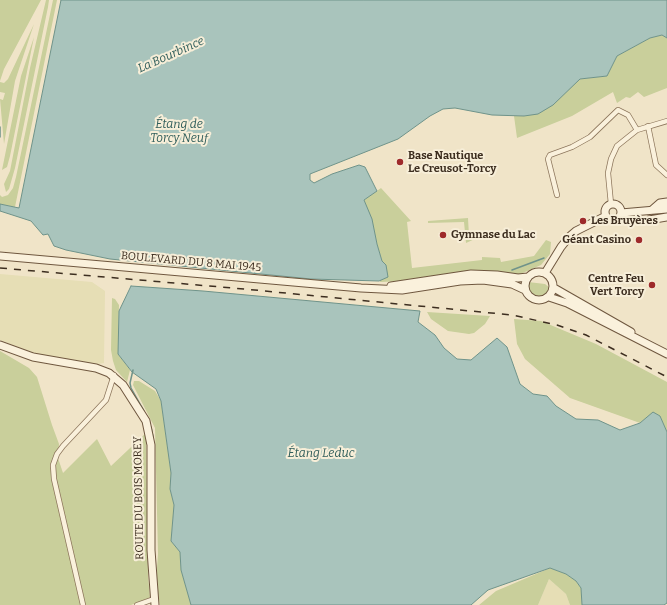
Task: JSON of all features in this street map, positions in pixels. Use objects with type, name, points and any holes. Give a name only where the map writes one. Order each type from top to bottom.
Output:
[{"type":"main road","points":[[652,210],[660,202],[667,202]]},
{"type":"main road","points":[[611,204],[618,206],[621,213],[618,219],[614,221],[609,220],[606,216],[606,208],[611,204]]},
{"type":"main road","points":[[621,213],[667,209]]},
{"type":"main road","points":[[545,273],[569,237],[576,231],[606,216]]},
{"type":"main road","points":[[649,220],[665,218]]},
{"type":"main road","name":"BOULEVARD DU 8 MAI 1945","points":[[0,256],[350,287],[402,290],[460,281],[483,280],[512,284],[525,290]]},
{"type":"main road","points":[[536,272],[545,273],[552,279],[554,288],[549,297],[540,301],[535,300],[531,298],[525,290],[526,281],[528,277],[536,272]]},
{"type":"main road","name":"BOULEVARD DU 8 MAI 1945","points":[[381,288],[471,274],[497,275],[518,278],[528,277]]},
{"type":"main road","points":[[554,288],[667,354]]},
{"type":"main road","points":[[549,297],[567,303],[667,354]]},
{"type":"main road","points":[[0,345],[33,357],[100,369],[114,375]]},
{"type":"main road","name":"ROUTE DU BOIS MOREY","points":[[114,375],[131,397],[146,421],[149,431],[151,550],[155,602]]},
{"type":"street","points":[[557,195],[548,158],[550,155],[572,147],[590,137],[618,110],[628,115],[637,130]]},
{"type":"street","points":[[611,204],[608,181],[611,159],[618,146],[637,130],[667,121]]},
{"type":"street","points":[[648,126],[656,165],[667,175]]},
{"type":"street","points":[[83,605],[54,479],[53,465],[57,454],[63,446],[106,400],[114,375]]},
{"type":"street","points":[[137,605],[155,602]]},
{"type":"shaded area","points":[[0,274],[92,282],[105,291],[104,363],[98,364],[42,356],[0,340]]},
{"type":"shaded area","points":[[549,579],[566,594],[570,605],[538,605]]},
{"type":"green space","points":[[0,0],[41,0],[4,69],[0,81]]},
{"type":"green space","points":[[46,0],[49,0],[48,7],[15,168],[9,189],[6,192],[4,184],[10,171],[30,68]]},
{"type":"green space","points":[[53,0],[57,0],[15,207],[0,204],[0,195],[2,197],[8,195],[13,188],[16,177]]},
{"type":"green space","points":[[34,24],[15,81],[4,144],[0,99],[3,100],[5,93],[0,92],[0,82],[4,83],[8,79]]},
{"type":"green space","points":[[662,35],[667,38],[667,88],[644,97],[638,92],[630,98],[626,97],[617,103],[613,92],[572,116],[517,138],[514,116],[524,116],[580,79],[607,76],[617,56],[650,38]]},
{"type":"green space","points":[[34,37],[10,156],[7,167],[2,170],[21,76]]},
{"type":"green space","points":[[381,188],[411,221],[407,222],[412,268],[482,260],[482,257],[500,258],[501,262],[534,256],[546,240],[551,242],[550,254],[541,265],[518,275],[475,271],[407,281],[380,282],[382,261],[364,200]]},
{"type":"green space","points":[[468,218],[469,236],[485,233],[487,239],[477,238],[466,243],[464,222],[428,223],[428,221]]},
{"type":"green space","points":[[528,282],[545,284],[550,288],[544,296],[538,297],[529,291]]},
{"type":"green space","points":[[112,298],[115,299],[119,305],[118,354],[130,370],[127,382],[116,370],[111,350]]},
{"type":"green space","points":[[427,312],[490,316],[485,324],[474,333],[469,334],[448,331],[431,319]]},
{"type":"green space","points":[[514,319],[541,321],[596,344],[667,382],[667,432],[660,416],[653,413],[640,423],[570,398],[525,359],[517,344]]},
{"type":"green space","points":[[0,351],[29,368],[37,377],[59,444],[58,458],[63,473],[97,439],[111,466],[146,433],[148,576],[150,598],[131,605],[0,605]]},
{"type":"green space","points":[[134,381],[139,381],[155,391],[161,401],[171,473],[170,489],[174,505],[171,541],[180,552],[181,570],[191,605],[160,605],[156,581],[158,554],[155,428],[133,385]]},
{"type":"green space","points":[[550,568],[566,574],[576,581],[581,588],[582,605],[570,605],[566,594],[549,579],[538,605],[479,605],[496,591]]},
{"type":"water","name":"Étang de Torcy Neuf","points":[[61,0],[667,0],[667,38],[662,35],[650,38],[617,56],[607,76],[580,79],[553,105],[538,114],[524,116],[492,115],[455,108],[443,109],[430,116],[398,139],[310,174],[310,180],[314,183],[332,174],[359,165],[365,167],[377,191],[364,200],[372,219],[377,244],[382,261],[386,265],[388,277],[379,281],[311,279],[110,259],[66,250],[54,246],[48,234],[43,235],[31,221],[0,211],[0,204],[19,208]]},
{"type":"water","name":"Étang Leduc","points":[[131,286],[203,291],[420,311],[418,322],[435,335],[444,348],[457,359],[471,360],[497,338],[507,347],[520,384],[533,394],[547,396],[556,406],[576,419],[598,420],[620,430],[640,423],[653,412],[660,416],[667,432],[667,603],[664,605],[582,605],[581,588],[576,581],[566,574],[550,568],[488,590],[471,605],[191,605],[181,570],[180,552],[171,541],[174,505],[170,489],[171,473],[161,401],[156,389],[132,372],[118,354],[119,311]]},
{"type":"waterway","points":[[0,127],[0,137]]},
{"type":"waterway","points":[[512,270],[544,258]]},
{"type":"waterway","points":[[133,370],[130,383],[131,388],[144,411]]},
{"type":"waterway","points":[[151,427],[153,437]]},
{"type":"railway","points":[[0,268],[244,289],[512,315],[557,325],[586,335],[667,377]]},
{"type":"place","name":"Base Nautique Le Creusot-Torcy","points":[[400,162]]},
{"type":"place","name":"Les Bruyères","points":[[583,221]]},
{"type":"place","name":"Gymnase du Lac","points":[[443,235]]},
{"type":"place","name":"Géant Casino","points":[[639,240]]},
{"type":"place","name":"Centre Feu Vert Torcy","points":[[652,285]]},
{"type":"water label","name":"La Bourbince","points":[[171,55]]}]
